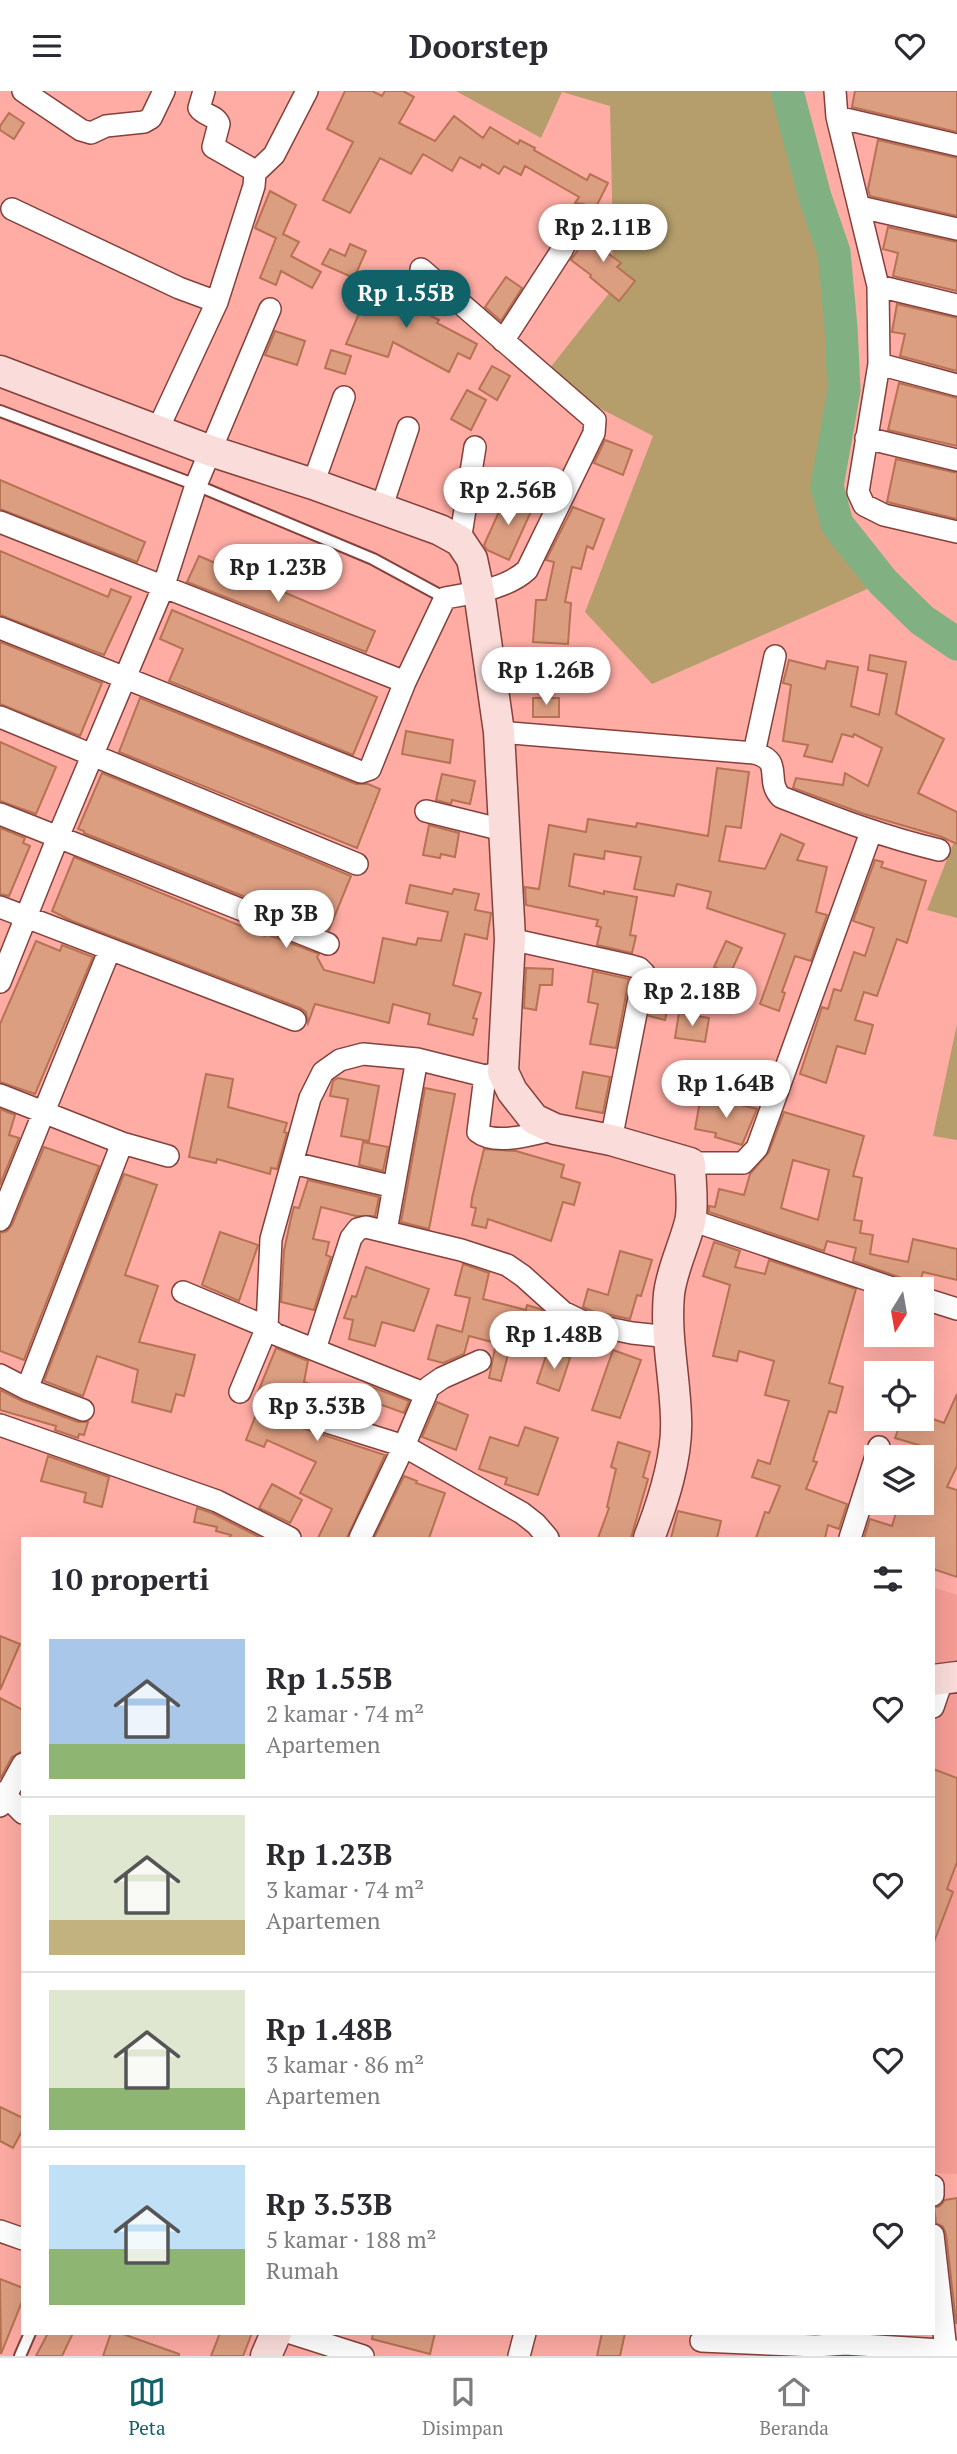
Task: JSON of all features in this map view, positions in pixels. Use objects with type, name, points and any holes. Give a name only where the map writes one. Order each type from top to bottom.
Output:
[{"type":"street","points":[[23,91],[81,130],[91,133],[106,126],[144,122],[151,118],[164,91]]},
{"type":"street","points":[[204,91],[199,107],[219,124],[214,147],[255,173]]},
{"type":"street","points":[[157,431],[217,302],[253,196],[255,173],[274,155],[307,91]]},
{"type":"street","points":[[835,91],[837,117],[878,286],[879,364],[858,492],[864,505],[884,515],[957,532]]},
{"type":"street","points":[[837,117],[957,145]]},
{"type":"street","points":[[860,207],[957,229]]},
{"type":"street","points":[[12,209],[166,282],[217,302]]},
{"type":"street","points":[[503,341],[562,250],[578,216]]},
{"type":"street","points":[[0,628],[125,680],[363,772],[370,769],[405,682],[445,598],[479,592],[507,583],[527,570],[594,433],[595,420],[421,269]]},
{"type":"street","points":[[878,286],[957,305]]},
{"type":"street","points":[[0,982],[164,585],[196,485],[270,309]]},
{"type":"street","points":[[879,364],[957,385]]},
{"type":"street","points":[[0,371],[211,451],[440,530],[460,541],[472,559],[479,592],[499,732],[510,939],[494,1074],[478,1132],[491,1137],[520,1137],[555,1129]]},
{"type":"street","points":[[313,484],[344,397]]},
{"type":"street","points":[[381,509],[408,428]]},
{"type":"street","points":[[866,437],[957,460]]},
{"type":"street","points":[[460,541],[475,447]]},
{"type":"street","points":[[0,522],[405,682]]},
{"type":"street","points":[[754,753],[775,656]]},
{"type":"street","points":[[0,717],[357,864]]},
{"type":"street","points":[[499,732],[767,756],[775,789],[781,797],[871,832],[939,850]]},
{"type":"street","points":[[426,811],[503,830]]},
{"type":"street","points":[[0,814],[328,944]]},
{"type":"street","points":[[240,1392],[267,1327],[271,1238],[310,1098],[323,1072],[340,1060],[363,1054],[417,1059],[494,1074],[512,1091],[534,1119],[555,1129],[611,1140],[690,1163],[743,1163],[757,1148],[871,832]]},
{"type":"street","points":[[0,907],[295,1020]]},
{"type":"street","points":[[510,939],[632,966],[643,973],[611,1140]]},
{"type":"street","points":[[0,1220],[110,949]]},
{"type":"street","points":[[386,1231],[417,1059]]},
{"type":"street","points":[[0,1095],[122,1143],[167,1156]]},
{"type":"street","points":[[27,1389],[122,1143]]},
{"type":"street","points":[[293,1163],[394,1187]]},
{"type":"street","points":[[649,1537],[659,1511],[673,1454],[677,1421],[669,1292],[679,1252],[691,1220],[690,1163]]},
{"type":"street","points":[[691,1220],[864,1279]]},
{"type":"street","points":[[315,1349],[354,1233],[366,1227],[461,1250],[507,1265],[562,1312],[588,1324],[670,1337]]},
{"type":"street","points":[[183,1293],[267,1327],[275,1334],[426,1394]]},
{"type":"street","points":[[934,1302],[957,1310]]},
{"type":"street","points":[[360,1537],[426,1394],[434,1383],[480,1361]]},
{"type":"street","points":[[0,1375],[27,1389],[83,1410]]},
{"type":"street","points":[[292,1411],[404,1446],[522,1513],[547,1537]]},
{"type":"street","points":[[0,1425],[217,1501],[288,1537]]},
{"type":"street","points":[[850,1537],[864,1494]]},
{"type":"street","points":[[935,1702],[944,1678]]},
{"type":"street","points":[[21,1768],[2,1798],[21,1812]]},
{"type":"street","points":[[0,2231],[21,2238]]},
{"type":"street","points":[[701,2343],[845,2339],[951,2351],[935,2248]]},
{"type":"street","points":[[266,2356],[275,2335]]},
{"type":"street","points":[[297,2335],[363,2356]]},
{"type":"street","points":[[519,2356],[524,2335]]},
{"type":"lane","points":[[0,411],[196,485],[373,559],[445,598]]},
{"type":"lane","points":[[20,2356],[29,2335]]},
{"type":"shaded area","points":[[456,91],[787,91],[834,252],[844,390],[827,486],[837,524],[883,582],[652,684],[585,612],[653,436],[542,378],[614,287],[610,106],[562,92],[541,138]]},
{"type":"shaded area","points":[[957,834],[957,918],[927,910]]},
{"type":"shaded area","points":[[957,1024],[957,1140],[933,1136]]},
{"type":"shaded area","points":[[935,1588],[957,1595],[957,2174],[935,2173]]},
{"type":"building","points":[[345,91],[372,91],[382,96],[385,91],[403,91],[414,97],[399,123],[435,141],[454,116],[483,138],[490,127],[518,144],[520,140],[535,148],[534,150],[587,180],[590,174],[608,183],[593,213],[584,204],[575,203],[579,197],[525,166],[521,175],[504,166],[499,174],[482,164],[480,168],[460,157],[452,171],[423,154],[411,174],[380,158],[350,213],[323,200],[353,142],[327,129]]},
{"type":"building","points":[[855,91],[957,91],[957,132],[852,107]]},
{"type":"building","points":[[9,113],[24,123],[14,139],[0,130]]},
{"type":"building","points":[[878,140],[957,158],[957,216],[870,196],[868,189]]},
{"type":"building","points":[[270,191],[296,205],[283,234],[299,242],[291,256],[321,272],[312,288],[281,271],[276,285],[260,278],[276,238],[255,228]]},
{"type":"building","points":[[595,226],[613,240],[605,251],[621,263],[617,267],[635,281],[619,301],[571,260]]},
{"type":"building","points":[[888,227],[957,242],[957,291],[893,276],[898,253],[883,249]]},
{"type":"building","points":[[350,244],[366,251],[354,278],[322,264],[330,249],[345,256]]},
{"type":"building","points":[[506,277],[522,288],[501,321],[485,307]]},
{"type":"building","points":[[393,278],[412,285],[406,303],[477,344],[470,359],[458,353],[449,372],[393,342],[388,357],[346,344],[366,297],[384,304]]},
{"type":"building","points":[[897,304],[957,318],[957,371],[900,356],[905,334],[892,332]]},
{"type":"building","points":[[275,331],[305,341],[297,365],[265,355]]},
{"type":"building","points":[[331,350],[351,356],[345,374],[325,368]]},
{"type":"building","points":[[492,366],[510,376],[497,400],[479,389]]},
{"type":"building","points":[[899,383],[957,398],[957,446],[888,430]]},
{"type":"building","points":[[467,390],[486,400],[471,430],[451,419]]},
{"type":"building","points":[[605,440],[632,450],[623,475],[594,463]]},
{"type":"building","points":[[896,459],[957,473],[957,519],[887,502]]},
{"type":"building","points":[[0,480],[145,542],[137,562],[0,509]]},
{"type":"building","points":[[507,494],[534,505],[509,560],[487,550],[484,545]]},
{"type":"building","points":[[573,507],[604,519],[593,549],[587,546],[581,569],[572,567],[565,602],[571,603],[568,644],[533,642],[536,600],[546,600],[554,562],[546,560]]},
{"type":"building","points":[[0,551],[108,597],[111,589],[131,597],[104,655],[0,615]]},
{"type":"building","points":[[199,556],[375,631],[366,652],[187,582]]},
{"type":"building","points":[[172,610],[377,697],[353,755],[169,681],[183,649],[160,639]]},
{"type":"building","points":[[0,642],[102,683],[80,736],[0,704]]},
{"type":"building","points":[[870,655],[906,662],[896,714],[944,739],[918,793],[957,812],[957,844],[793,788],[796,778],[843,785],[845,773],[868,786],[882,748],[854,734],[853,737],[842,734],[832,762],[804,756],[808,745],[783,741],[791,685],[783,683],[789,660],[825,669],[827,661],[858,667],[851,706],[879,715],[887,674],[868,670]]},
{"type":"building","points":[[140,698],[356,784],[368,784],[380,789],[357,848],[119,752]]},
{"type":"building","points":[[533,698],[559,698],[559,717],[533,717]]},
{"type":"building","points":[[406,731],[453,740],[450,763],[402,754]]},
{"type":"building","points":[[0,742],[56,767],[36,814],[0,801]]},
{"type":"building","points":[[717,768],[749,772],[741,828],[726,826],[719,861],[765,869],[781,834],[804,844],[797,860],[827,867],[816,912],[827,915],[811,961],[795,956],[782,992],[785,993],[779,1011],[760,1004],[785,934],[707,908],[711,892],[677,884],[674,896],[634,889],[641,857],[605,851],[604,859],[574,854],[569,886],[604,894],[604,891],[637,897],[630,935],[636,936],[632,953],[597,945],[601,927],[596,926],[598,920],[526,905],[525,887],[539,889],[549,825],[586,832],[588,819],[636,827],[637,823],[708,836]]},
{"type":"building","points":[[102,773],[351,876],[329,930],[78,829]]},
{"type":"building","points":[[442,774],[475,781],[470,804],[452,800],[451,804],[436,800]]},
{"type":"building","points":[[429,825],[459,833],[455,857],[441,854],[440,858],[423,855]]},
{"type":"building","points":[[0,828],[25,838],[23,843],[30,846],[9,896],[0,894]]},
{"type":"building","points":[[74,857],[265,936],[266,934],[319,954],[317,957],[324,970],[374,983],[383,938],[416,945],[418,938],[441,941],[448,912],[406,903],[410,885],[452,894],[454,889],[479,894],[475,910],[491,913],[487,939],[465,934],[453,985],[481,993],[473,1018],[477,1019],[473,1035],[428,1024],[430,1014],[393,1004],[389,1023],[315,1004],[308,1023],[306,1012],[300,1008],[72,921],[52,911]]},
{"type":"building","points":[[875,860],[883,862],[881,867],[926,881],[907,943],[897,939],[877,996],[864,992],[855,1020],[873,1025],[865,1054],[837,1046],[826,1083],[800,1074],[822,1007],[828,1009],[834,989],[841,991],[854,952],[865,956],[874,928],[853,921]]},
{"type":"building","points":[[36,941],[60,951],[62,945],[93,957],[35,1094],[0,1082],[0,1024]]},
{"type":"building","points":[[726,941],[742,948],[730,974],[714,967]]},
{"type":"building","points":[[526,968],[553,969],[552,985],[540,985],[536,1010],[524,1008]]},
{"type":"building","points":[[593,971],[629,979],[616,1048],[590,1044],[598,1004],[588,1002]]},
{"type":"building","points":[[655,984],[672,988],[665,1020],[649,1016]]},
{"type":"building","points":[[679,1013],[709,1018],[705,1042],[675,1038]]},
{"type":"building","points":[[583,1072],[610,1077],[603,1113],[576,1108]]},
{"type":"building","points":[[206,1074],[233,1079],[228,1107],[287,1123],[284,1132],[287,1133],[277,1169],[271,1168],[270,1174],[217,1159],[216,1163],[189,1157]]},
{"type":"building","points":[[338,1078],[379,1086],[369,1141],[341,1136],[348,1099],[330,1096],[333,1081]]},
{"type":"building","points":[[425,1088],[455,1094],[429,1229],[401,1222]]},
{"type":"building","points":[[700,1101],[724,1105],[725,1101],[757,1109],[742,1145],[715,1137],[716,1133],[695,1129]]},
{"type":"building","points":[[0,1109],[15,1115],[9,1135],[19,1138],[0,1185]]},
{"type":"building","points":[[784,1112],[864,1136],[853,1176],[862,1178],[854,1220],[862,1221],[860,1233],[873,1235],[870,1254],[908,1262],[913,1239],[957,1249],[957,1280],[923,1272],[921,1277],[899,1277],[853,1261],[856,1248],[827,1241],[824,1251],[709,1212],[709,1206],[715,1207],[719,1189],[744,1195],[750,1174],[769,1152]],"holes":[[[793,1160],[829,1170],[818,1220],[781,1208]]]},
{"type":"building","points":[[363,1142],[388,1147],[383,1171],[359,1165]]},
{"type":"building","points":[[44,1147],[99,1166],[24,1360],[0,1351],[0,1233],[7,1231],[12,1225]]},
{"type":"building","points":[[484,1149],[516,1151],[564,1165],[561,1177],[580,1183],[574,1205],[563,1202],[551,1241],[488,1219],[486,1228],[472,1225],[476,1208],[471,1207],[472,1198]]},
{"type":"building","points":[[124,1174],[157,1185],[125,1275],[158,1286],[139,1342],[195,1355],[184,1396],[176,1394],[171,1412],[132,1402],[138,1370],[97,1356],[83,1396],[44,1381]]},
{"type":"building","points":[[308,1180],[379,1197],[375,1216],[356,1216],[321,1207],[313,1239],[329,1242],[326,1255],[331,1257],[314,1310],[281,1302],[284,1251],[291,1218],[294,1207],[299,1208]]},
{"type":"building","points":[[220,1232],[258,1245],[239,1301],[202,1285]]},
{"type":"building","points":[[714,1242],[740,1251],[735,1267],[765,1274],[769,1260],[856,1289],[829,1383],[843,1387],[836,1413],[829,1411],[813,1461],[817,1462],[806,1489],[847,1504],[839,1529],[828,1525],[825,1537],[756,1537],[765,1512],[769,1513],[780,1486],[752,1477],[758,1460],[770,1464],[789,1401],[765,1395],[774,1361],[739,1351],[737,1361],[713,1356],[730,1285],[703,1276]]},
{"type":"building","points":[[620,1251],[652,1260],[641,1296],[637,1295],[630,1319],[583,1307],[588,1289],[608,1295]]},
{"type":"building","points":[[463,1264],[489,1273],[483,1299],[526,1310],[527,1305],[540,1309],[556,1323],[549,1346],[513,1336],[501,1381],[489,1378],[496,1343],[469,1336],[464,1354],[443,1363],[428,1359],[437,1325],[462,1332],[470,1298],[455,1295]]},
{"type":"building","points":[[366,1267],[429,1289],[414,1331],[382,1322],[375,1346],[349,1339],[353,1320],[344,1318],[352,1296],[356,1297]]},
{"type":"building","points":[[276,1348],[308,1361],[304,1382],[368,1403],[363,1419],[295,1398],[284,1401],[279,1408],[279,1415],[287,1423],[385,1455],[347,1537],[318,1537],[332,1509],[300,1493],[316,1462],[267,1440],[264,1447],[246,1440],[264,1394],[258,1392]]},
{"type":"building","points":[[548,1350],[570,1358],[559,1391],[537,1383]]},
{"type":"building","points":[[613,1350],[641,1360],[620,1418],[592,1410]]},
{"type":"building","points":[[369,1386],[409,1401],[404,1413],[365,1399]]},
{"type":"building","points":[[0,1390],[78,1422],[88,1422],[84,1435],[79,1434],[78,1438],[55,1430],[56,1426],[0,1410]]},
{"type":"building","points":[[957,1394],[957,1466],[947,1487],[957,1490],[957,1577],[935,1570],[935,1537],[864,1537],[870,1519],[892,1526],[895,1515],[934,1515],[934,1445],[919,1445],[895,1438],[898,1431],[934,1431],[934,1419],[944,1423]]},
{"type":"building","points":[[437,1402],[468,1415],[456,1450],[422,1437]]},
{"type":"building","points":[[525,1427],[558,1438],[538,1495],[505,1484],[507,1478],[479,1469],[490,1437],[518,1446]]},
{"type":"building","points":[[618,1442],[650,1452],[643,1477],[648,1479],[631,1537],[598,1537],[609,1508],[607,1507],[616,1469],[611,1467]]},
{"type":"building","points":[[48,1456],[109,1477],[102,1507],[84,1502],[86,1493],[41,1481]]},
{"type":"building","points":[[404,1476],[445,1493],[429,1537],[374,1537]]},
{"type":"building","points":[[272,1484],[302,1500],[290,1523],[259,1508]]},
{"type":"building","points":[[197,1508],[259,1537],[230,1537],[231,1535],[216,1531],[217,1527],[194,1522]]},
{"type":"building","points":[[678,1511],[721,1521],[717,1537],[671,1537]]},
{"type":"building","points":[[0,1636],[20,1644],[0,1690]]},
{"type":"building","points":[[0,1698],[21,1709],[21,1752],[12,1757],[0,1779]]},
{"type":"building","points":[[935,1770],[957,1778],[957,1862],[947,1889],[953,1892],[935,1939]]},
{"type":"building","points":[[0,2107],[21,2117],[21,2133],[13,2148],[0,2141]]},
{"type":"building","points":[[957,2198],[957,2323],[946,2234],[943,2227],[936,2223],[935,2216],[935,2208],[945,2200]]},
{"type":"building","points":[[0,2279],[21,2287],[21,2304],[1,2354]]},
{"type":"building","points":[[47,2335],[72,2335],[62,2356],[36,2356]]},
{"type":"building","points":[[110,2335],[126,2335],[179,2354],[179,2356],[103,2356]]},
{"type":"building","points":[[219,2335],[251,2335],[243,2356],[211,2356]]},
{"type":"building","points":[[373,2335],[435,2335],[430,2354],[372,2339]]},
{"type":"building","points":[[602,2335],[625,2335],[620,2356],[597,2356]]},
{"type":"waterway","points":[[787,91],[815,197],[834,252],[844,390],[827,486],[837,524],[883,582],[922,620],[957,644]]}]
